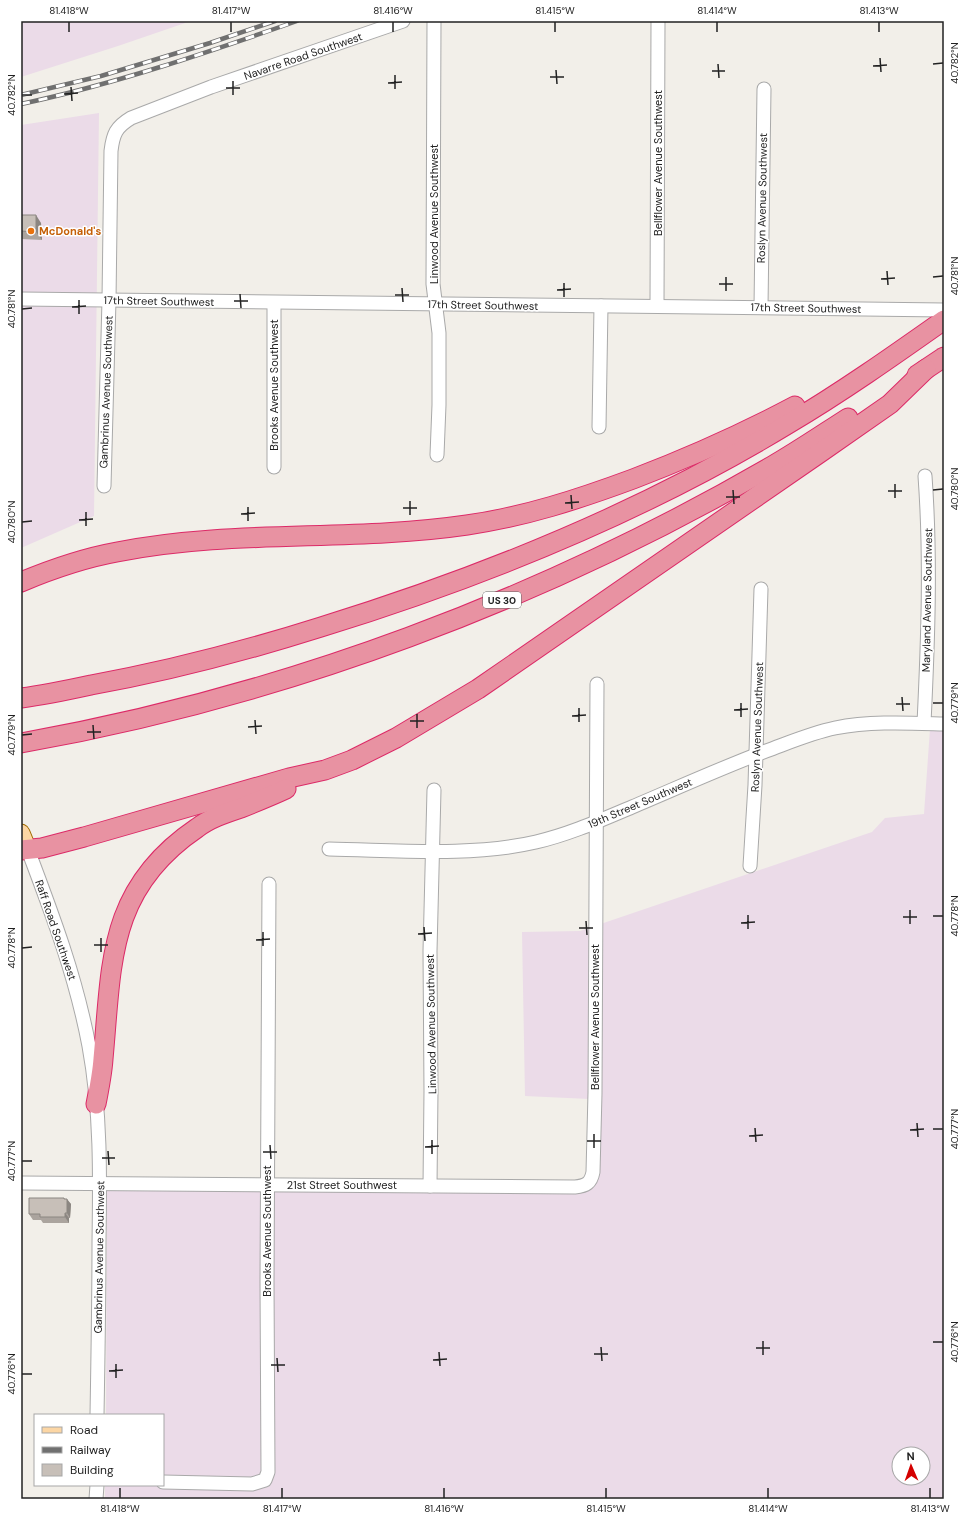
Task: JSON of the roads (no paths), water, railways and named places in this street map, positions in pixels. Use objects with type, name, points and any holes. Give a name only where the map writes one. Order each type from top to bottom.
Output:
[{"type":"highway","points":[[24,698],[131,678],[246,650],[369,612],[512,560],[618,514],[701,473],[823,403],[944,320]]},
{"type":"highway","points":[[21,582],[84,560],[147,547],[220,540],[430,529],[467,525],[516,516],[585,496],[678,461],[773,418],[900,350]]},
{"type":"highway","name":"US 30","points":[[21,743],[96,729],[227,697],[316,670],[457,619],[580,565],[674,520],[773,466],[944,357]]},
{"type":"highway","points":[[96,1104],[103,1061],[109,983],[117,937],[125,912],[134,895],[147,875],[171,848],[198,827],[216,817],[296,785],[325,770],[352,760],[396,738],[478,689],[890,404],[926,369]]},
{"type":"highway","points":[[23,845],[42,848],[289,778],[325,770]]},
{"type":"street","name":"Navarre Road Southwest","points":[[116,130],[122,123],[131,118],[211,87],[403,21]]},
{"type":"street","name":"Linwood Avenue Southwest","points":[[434,21],[433,284],[439,340],[437,455]]},
{"type":"street","name":"Bellflower Avenue Southwest","points":[[657,306],[658,21]]},
{"type":"street","name":"Roslyn Avenue Southwest","points":[[761,307],[764,89]]},
{"type":"street","name":"Gambrinus Avenue Southwest","points":[[104,486],[111,151],[112,140],[116,130]]},
{"type":"street","name":"17th Street Southwest","points":[[21,299],[944,310]]},
{"type":"street","name":"Brooks Avenue Southwest","points":[[274,303],[274,467]]},
{"type":"street","points":[[599,427],[601,306]]},
{"type":"street","name":"Maryland Avenue Southwest","points":[[924,723],[929,626],[928,515],[925,476]]},
{"type":"street","name":"Roslyn Avenue Southwest","points":[[750,866],[756,755],[760,588]]},
{"type":"street","name":"Bellflower Avenue Southwest","points":[[590,1182],[593,1172],[595,1093],[597,684]]},
{"type":"street","name":"19th Street Southwest","points":[[329,849],[432,851],[472,850],[519,845],[564,834],[597,822],[756,755],[800,738],[835,728],[883,724],[944,724]]},
{"type":"street","name":"Linwood Avenue Southwest","points":[[430,1186],[430,951],[434,790]]},
{"type":"street","name":"Raff Road Southwest","points":[[23,845],[68,958],[85,1029]]},
{"type":"street","name":"Brooks Avenue Southwest","points":[[164,1482],[252,1484],[260,1483],[265,1480],[268,1472],[267,1185],[269,884]]},
{"type":"street","name":"Gambrinus Avenue Southwest","points":[[85,1029],[89,1047],[98,1122],[100,1185],[97,1414]]},
{"type":"street","name":"21st Street Southwest","points":[[21,1183],[100,1185],[575,1187],[586,1185],[590,1182]]},
{"type":"street","points":[[96,1499],[97,1486]]},
{"type":"railway","points":[[21,95],[101,76],[210,43],[275,21]]},
{"type":"railway","points":[[21,104],[126,77],[194,56],[297,21]]},
{"type":"place","name":"McDonald's","points":[[31,231]]}]
